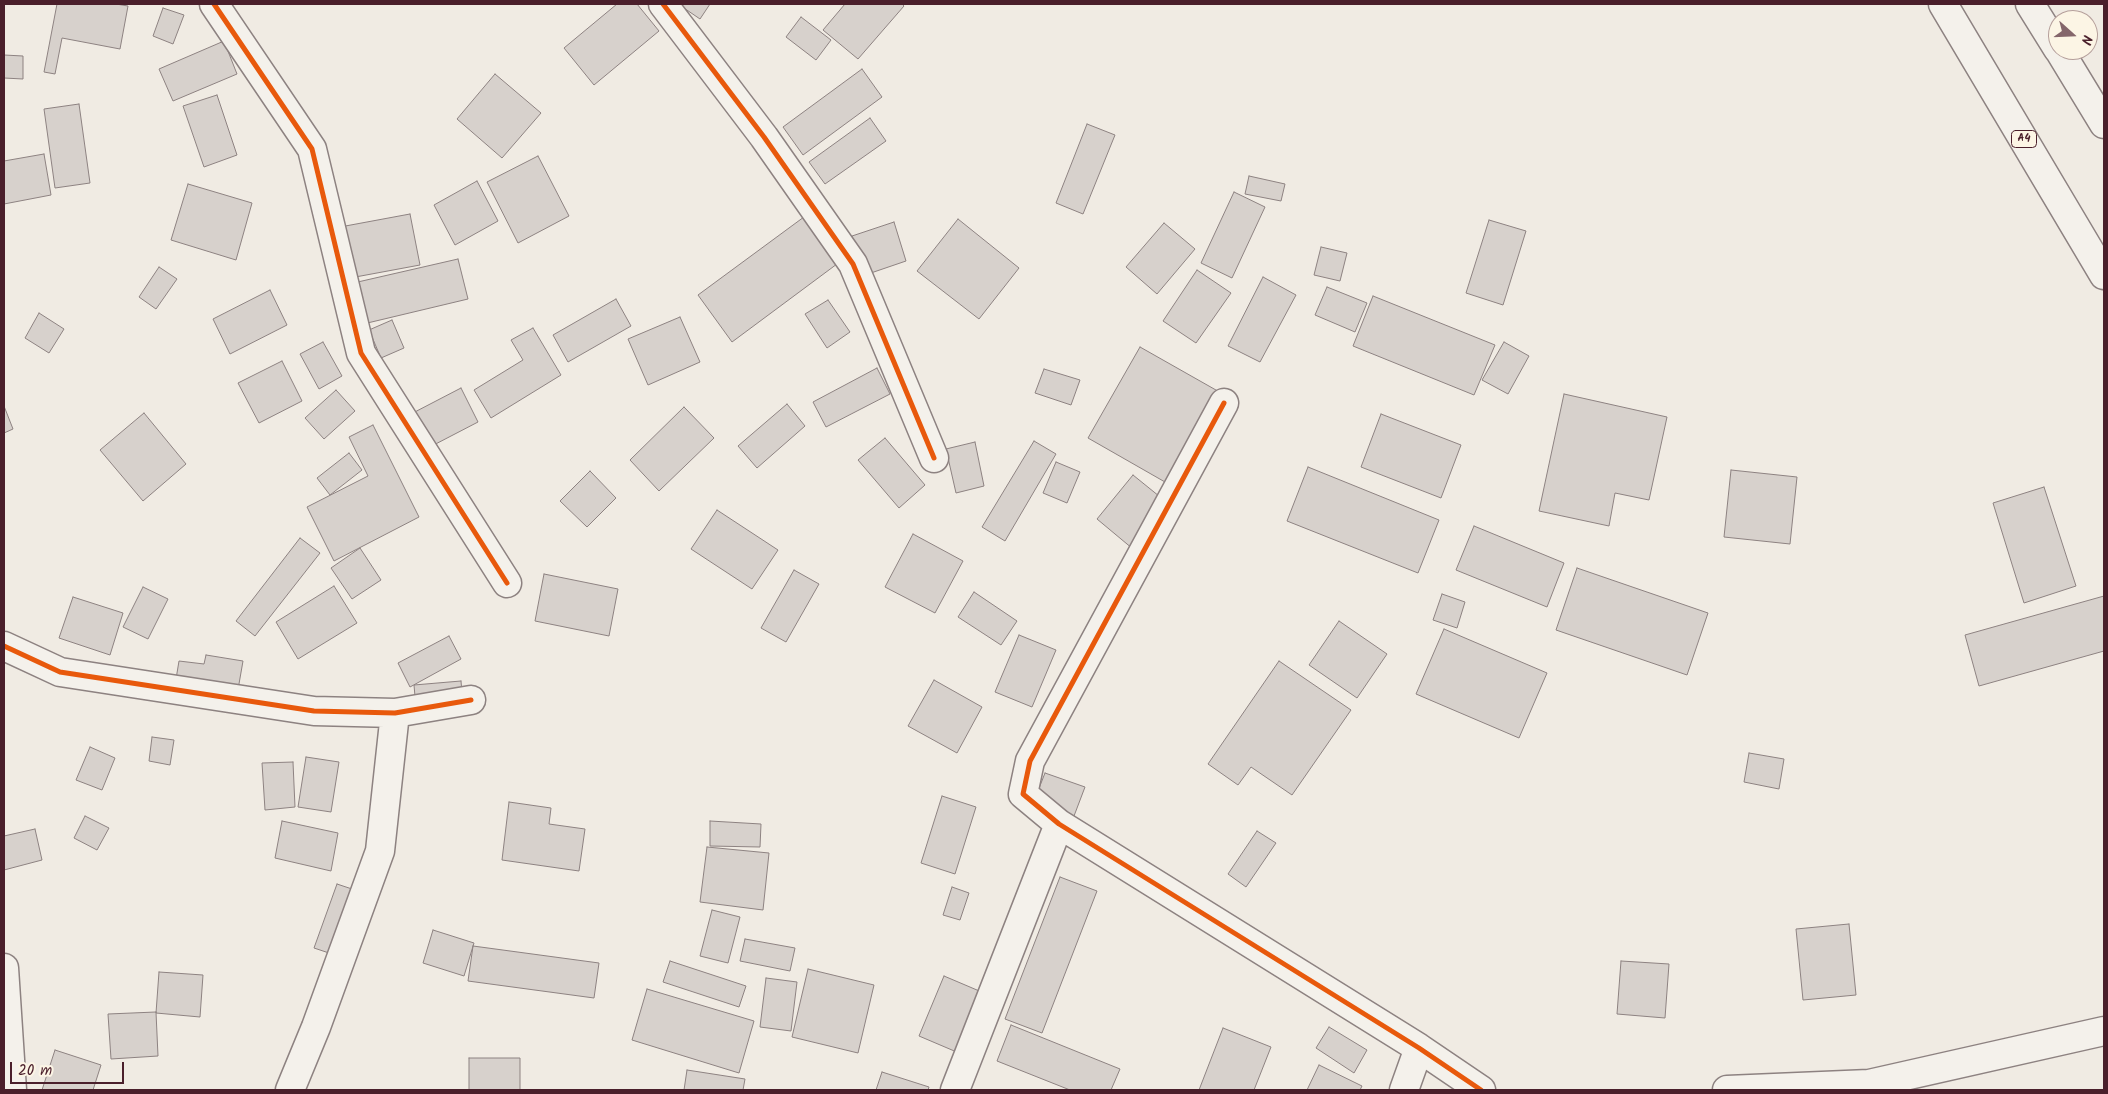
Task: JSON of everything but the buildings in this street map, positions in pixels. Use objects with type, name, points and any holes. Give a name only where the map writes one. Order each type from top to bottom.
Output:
[{"type":"main road","points":[[214,4],[312,149],[360,353],[507,584]]},
{"type":"main road","points":[[663,4],[764,137],[853,264],[934,458]]},
{"type":"main road","name":"A4","points":[[1943,4],[2104,275]]},
{"type":"main road","points":[[2030,4],[2048,34]]},
{"type":"main road","points":[[2064,60],[2104,124]]},
{"type":"main road","points":[[1224,403],[1030,760],[1023,794],[1059,824],[1419,1048],[1481,1090]]},
{"type":"main road","points":[[4,646],[60,672],[314,711],[395,713],[471,700]]},
{"type":"main road","points":[[290,1090],[316,1027],[380,851],[395,713]]},
{"type":"main road","points":[[955,1090],[1059,824]]},
{"type":"main road","points":[[4,968],[12,1090]]},
{"type":"main road","points":[[1727,1090],[1869,1084],[2104,1031]]},
{"type":"main road","points":[[1404,1090],[1419,1048]]},
{"type":"cycle path","points":[[214,4],[312,149],[361,353],[507,583]]},
{"type":"cycle path","points":[[663,4],[764,137],[853,264],[934,458]]},
{"type":"cycle path","points":[[1224,403],[1030,761],[1023,794],[1059,824],[1419,1048],[1481,1090]]},
{"type":"cycle path","points":[[4,646],[60,672],[314,711],[395,713],[471,700]]}]
